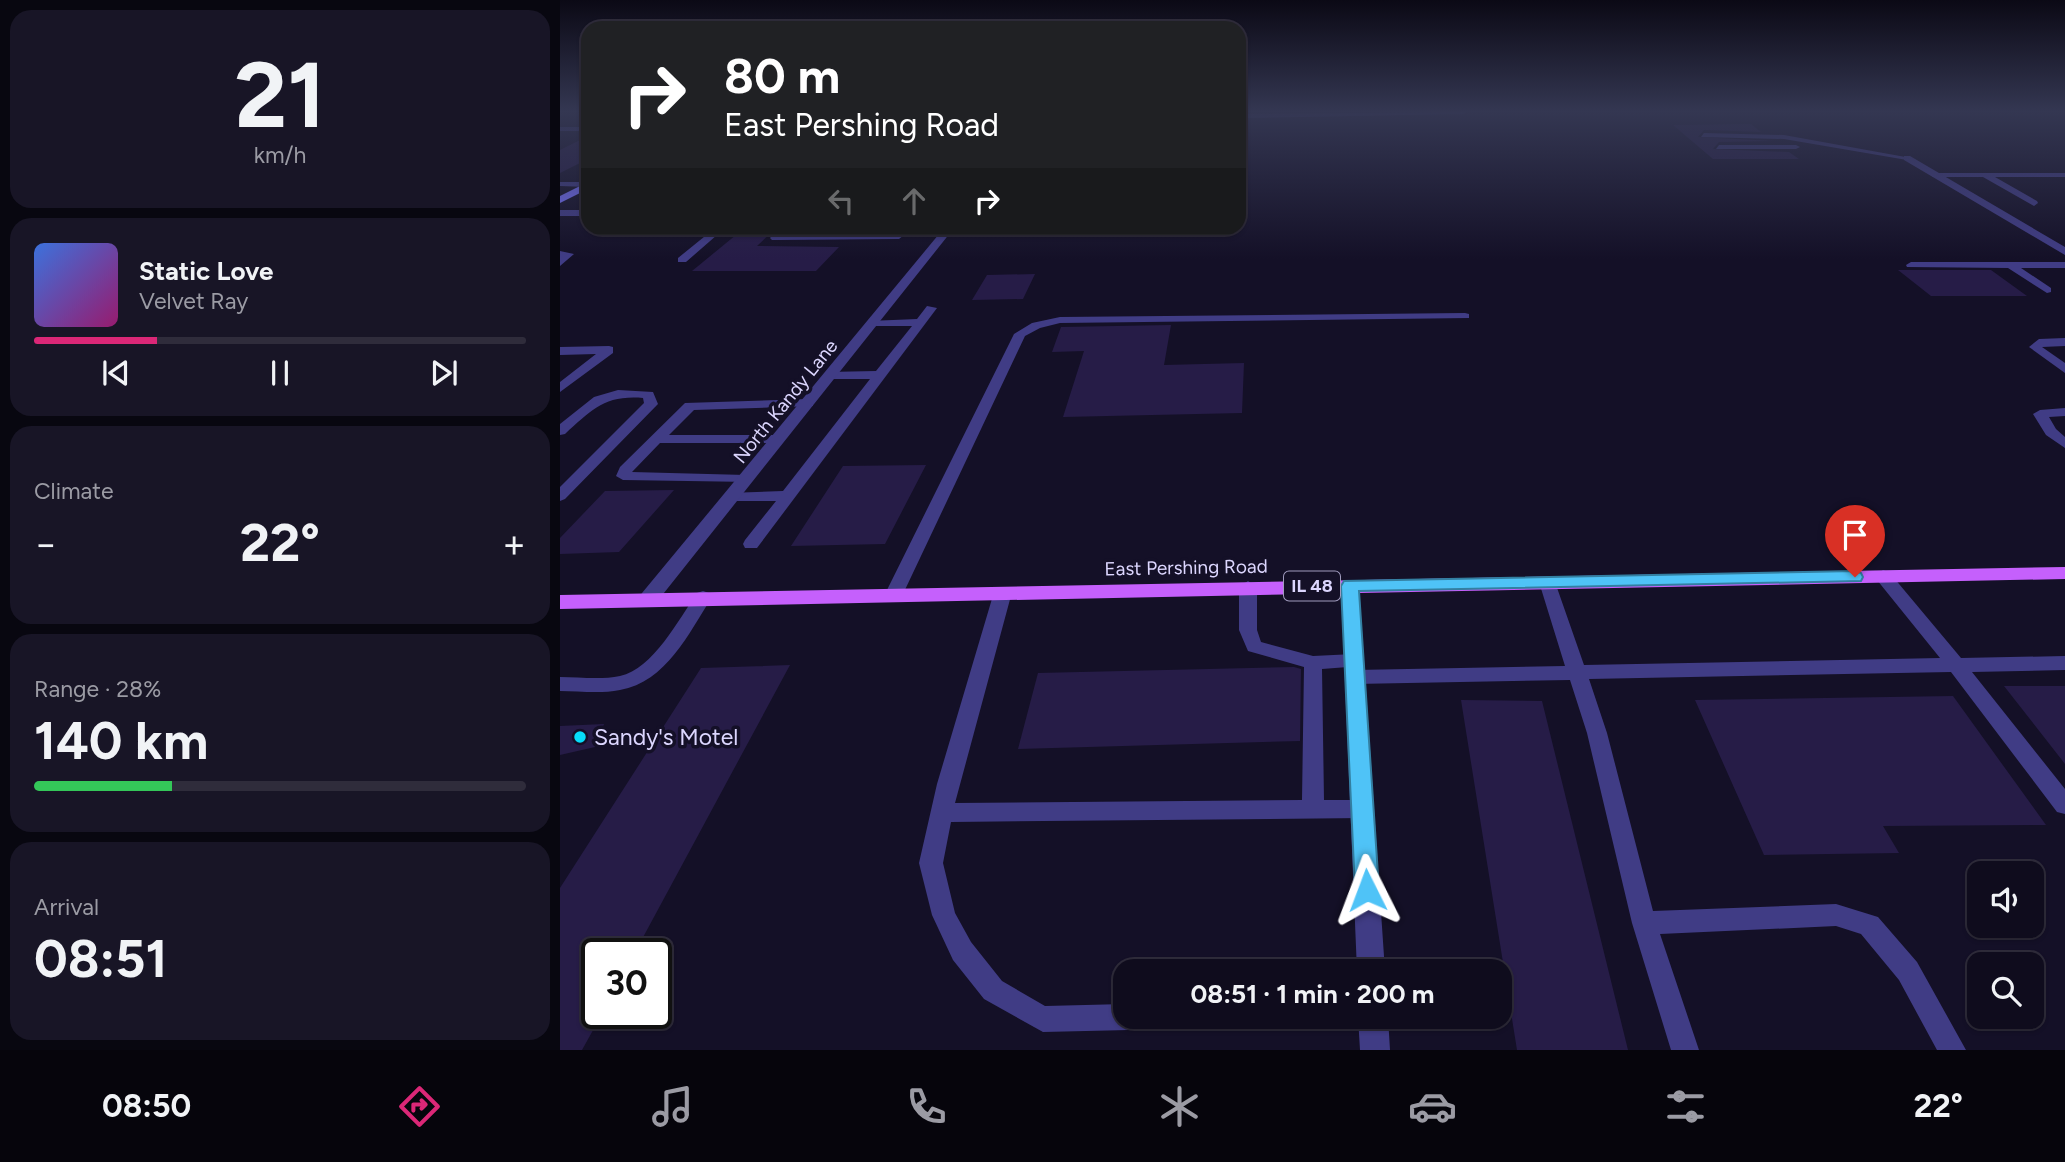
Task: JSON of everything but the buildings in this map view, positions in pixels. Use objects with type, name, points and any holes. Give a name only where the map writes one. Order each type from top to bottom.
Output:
[{"type":"main road","name":"East Pershing Road","points":[[560,601],[2065,573]]},
{"type":"street","points":[[1912,161],[2065,252]]},
{"type":"street","points":[[560,200],[581,189]]},
{"type":"street","points":[[560,213],[581,213]]},
{"type":"street","name":"North Kandy Lane","points":[[649,598],[942,235]]},
{"type":"street","points":[[1350,586],[1370,959]]},
{"type":"street","points":[[1374,1029],[1375,1050]]},
{"type":"lane","points":[[1935,175],[2065,174]]},
{"type":"lane","points":[[1984,175],[2034,203]]},
{"type":"lane","points":[[560,184],[581,185]]},
{"type":"lane","points":[[682,260],[712,235]]},
{"type":"lane","points":[[778,235],[775,238],[900,235]]},
{"type":"lane","points":[[560,254],[569,254],[560,262]]},
{"type":"lane","points":[[1911,265],[2065,265]]},
{"type":"lane","points":[[2010,265],[2047,290]]},
{"type":"lane","points":[[751,544],[930,308]]},
{"type":"lane","points":[[894,594],[1020,334],[1036,325],[1060,320],[1465,316]]},
{"type":"lane","points":[[873,323],[919,322]]},
{"type":"lane","points":[[2065,342],[2039,343],[2035,346],[2065,369]]},
{"type":"lane","points":[[560,351],[609,350],[560,388]]},
{"type":"lane","points":[[831,375],[879,375]]},
{"type":"lane","points":[[560,431],[603,396],[624,393],[648,396],[651,404],[560,496]]},
{"type":"lane","points":[[746,478],[623,476],[625,470],[690,406],[807,403]]},
{"type":"lane","points":[[2065,412],[2039,414],[2051,432],[2065,444]]},
{"type":"lane","points":[[655,439],[778,439]]},
{"type":"lane","points":[[732,496],[787,496]]},
{"type":"lane","points":[[1883,576],[2065,804]]},
{"type":"lane","points":[[1547,582],[1597,733],[1644,923],[1685,1050]]},
{"type":"lane","points":[[1248,587],[1248,630],[1254,646],[1313,663],[1355,669],[1578,674],[2065,663]]},
{"type":"lane","points":[[1003,592],[942,813],[931,863],[944,915],[962,951],[993,990],[1043,1019],[1113,1017]]},
{"type":"lane","points":[[560,684],[622,682],[641,674],[657,661],[703,597]]},
{"type":"lane","points":[[1313,663],[1313,810]]},
{"type":"lane","points":[[942,813],[1363,809]]},
{"type":"lane","points":[[1644,923],[1836,915],[1869,925],[1908,971],[1952,1050]]},
{"type":"place","name":"Sandy's Motel","points":[[580,737]]},
{"type":"route","points":[[1367,890],[1350,586],[1855,577]]}]
